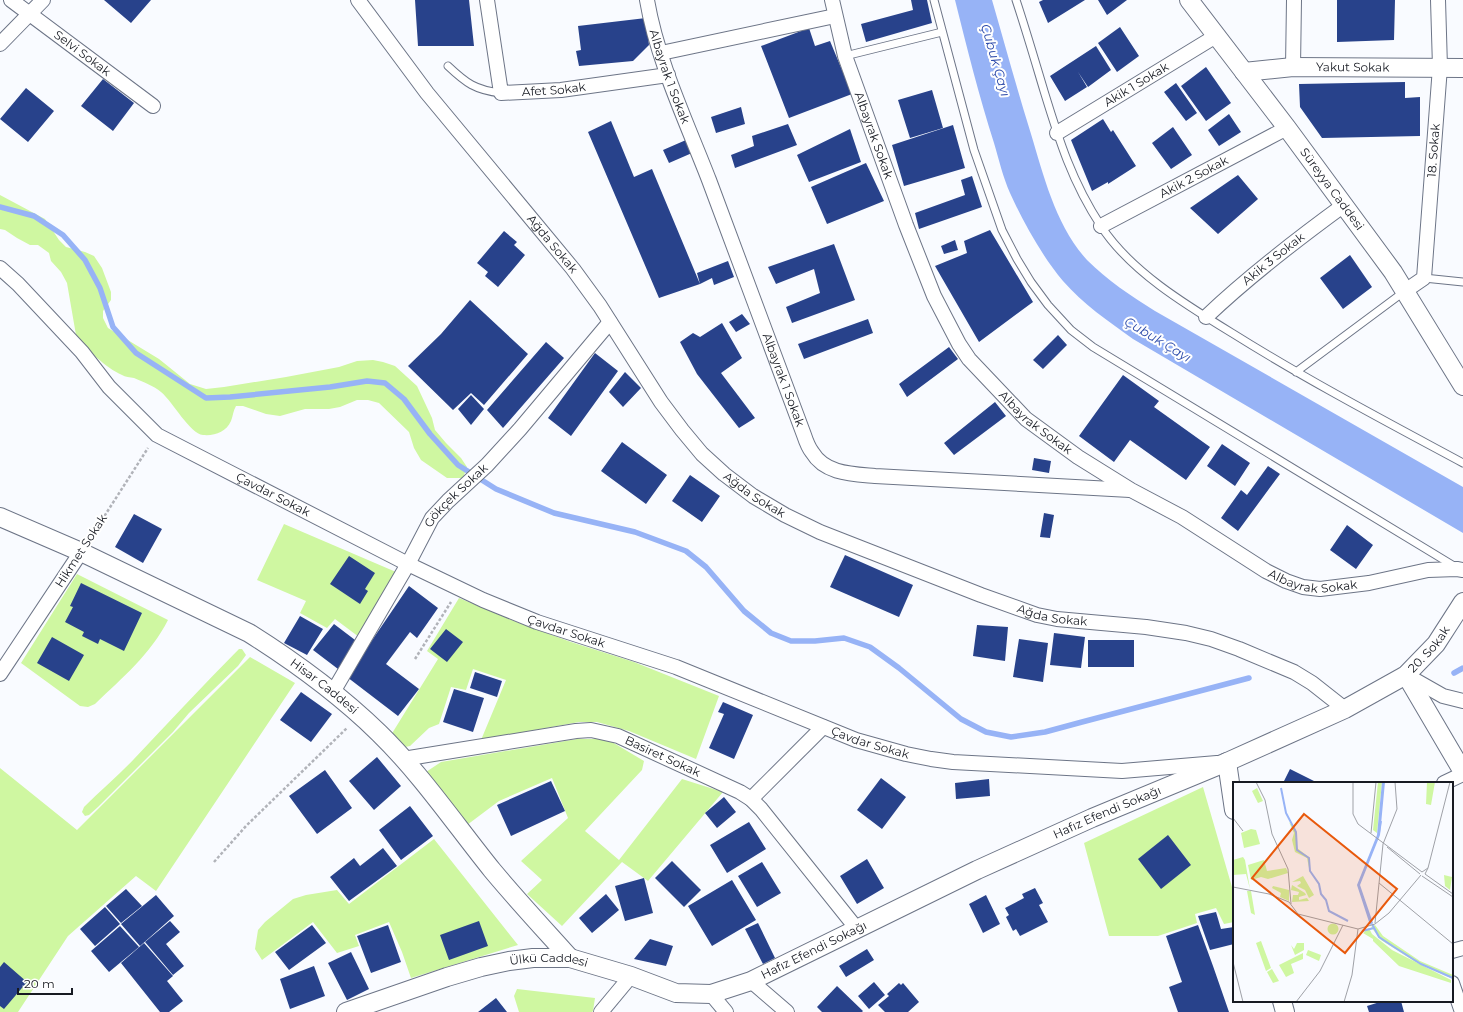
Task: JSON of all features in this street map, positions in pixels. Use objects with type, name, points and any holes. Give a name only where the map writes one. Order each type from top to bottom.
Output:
[{"type":"street","name":"Selvi Sokak","points":[[11,0],[153,106]]},
{"type":"street","points":[[0,44],[43,0]]},
{"type":"street","points":[[487,0],[500,93]]},
{"type":"street","name":"Albayrak 1 Sokak","points":[[647,0],[649,13],[668,75],[731,237],[804,435],[812,452],[820,463],[832,470],[850,474],[1131,490]]},
{"type":"street","name":"Albayrak Sokak","points":[[832,0],[845,56],[906,225],[934,296],[958,344],[969,359],[1026,419],[1078,457],[1131,490],[1182,517],[1266,571],[1286,581],[1303,587],[1320,589],[1369,583],[1428,570],[1460,569]]},
{"type":"street","name":"Süreyya Caddesi","points":[[1189,0],[1287,128],[1393,272],[1463,386]]},
{"type":"street","points":[[1293,66],[1294,0]]},
{"type":"street","name":"18. Sokak","points":[[1424,278],[1440,67],[1438,0]]},
{"type":"street","name":"Ağda Sokak","points":[[360,2],[427,93],[573,269],[610,322],[661,402],[682,430],[702,454],[724,474],[754,496],[785,515],[820,532],[981,595],[1037,614],[1057,619],[1146,627],[1186,633],[1225,644],[1294,672],[1312,683],[1345,709]]},
{"type":"street","points":[[661,53],[835,16]]},
{"type":"street","name":"Akik 1 Sokak","points":[[1057,133],[1216,36]]},
{"type":"street","name":"Yakut Sokak","points":[[1244,72],[1293,66],[1463,68]]},
{"type":"street","name":"Afet Sokak","points":[[500,93],[561,90],[668,75]]},
{"type":"street","name":"Akik 2 Sokak","points":[[1101,226],[1287,128]]},
{"type":"street","name":"Akik 3 Sokak","points":[[1206,317],[1234,290],[1285,248],[1344,206]]},
{"type":"street","name":"Çavdar Sokak","points":[[0,268],[18,284],[82,352],[109,387],[157,435],[408,564],[483,600],[537,622],[676,667],[856,740],[882,748],[930,759],[953,762],[1122,771],[1227,762]]},
{"type":"street","points":[[1405,291],[1424,278]]},
{"type":"street","name":"Gökçek Sokak","points":[[333,692],[408,564],[432,518],[487,465],[520,429],[610,322]]},
{"type":"street","name":"Hisar Caddesi","points":[[0,517],[81,552],[249,634],[275,650],[333,692],[404,759],[494,871],[570,958]]},
{"type":"street","name":"Hikmet Sokak","points":[[0,674],[81,552]]},
{"type":"street","name":"20. Sokak","points":[[1406,675],[1436,644],[1463,602]]},
{"type":"street","points":[[1406,675],[1443,696],[1463,701]]},
{"type":"street","points":[[1406,675],[1463,773],[1446,782]]},
{"type":"street","name":"Hafız Efendi Sokağı","points":[[751,981],[977,870],[1092,818],[1227,762],[1345,709],[1406,675]]},
{"type":"street","points":[[751,799],[822,727]]},
{"type":"street","name":"Basiret Sokak","points":[[404,759],[568,732],[591,730],[618,736],[740,792],[751,799],[857,929]]},
{"type":"street","points":[[1227,762],[1233,803]]},
{"type":"street","points":[[1453,951],[1463,948]]},
{"type":"street","name":"Ülkü Caddesi","points":[[346,1012],[447,977],[481,967],[533,958],[570,958],[631,976],[676,993],[711,994],[751,981]]},
{"type":"street","points":[[601,1012],[631,976]]},
{"type":"street","points":[[751,981],[787,1012]]},
{"type":"street","points":[[1453,987],[1462,1012]]},
{"type":"street","points":[[711,994],[726,1012]]},
{"type":"lane","points":[[934,0],[974,150],[1002,230],[1031,282],[1048,305],[1071,330],[1100,351],[1460,569]]},
{"type":"lane","points":[[1016,0],[1057,133],[1072,174],[1084,199],[1101,226],[1117,246],[1138,268],[1206,317],[1296,372],[1463,463]]},
{"type":"lane","points":[[845,56],[942,32]]},
{"type":"lane","name":"Afet Sokak","points":[[448,66],[472,86],[487,92],[500,93]]},
{"type":"lane","points":[[1424,278],[1463,282]]},
{"type":"lane","points":[[1296,372],[1405,291]]},
{"type":"path","name":"Hikmet Sokak","points":[[81,552],[157,435]]},
{"type":"path","points":[[415,659],[459,588]]},
{"type":"path","points":[[214,862],[246,826],[360,716]]},
{"type":"green space","points":[[0,195],[45,219],[59,240],[66,247],[94,256],[102,268],[111,292],[111,300],[103,311],[103,318],[108,328],[159,359],[190,384],[206,389],[224,387],[339,367],[357,361],[373,360],[395,366],[417,386],[432,418],[435,430],[461,458],[467,467],[463,478],[447,478],[421,460],[414,448],[409,432],[379,403],[368,400],[357,400],[340,407],[329,409],[305,409],[280,416],[266,414],[243,406],[236,406],[229,425],[223,431],[212,435],[203,435],[198,433],[187,424],[161,392],[145,383],[134,378],[123,376],[109,368],[80,340],[76,335],[67,283],[61,272],[51,261],[49,253],[38,245],[30,245],[5,230],[0,229]]},
{"type":"green space","points":[[284,524],[396,572],[359,637],[335,619],[327,628],[300,613],[306,601],[257,580]]},
{"type":"green space","points":[[77,574],[168,620],[153,644],[126,675],[95,704],[88,707],[80,706],[21,663]]},
{"type":"green space","points":[[459,598],[519,623],[571,642],[634,662],[719,696],[696,759],[629,731],[597,722],[579,722],[481,740],[506,680],[473,669],[466,690],[451,687],[439,724],[429,728],[410,746],[405,747],[391,735],[438,659],[427,651]]},
{"type":"green space","points":[[239,649],[242,649],[246,655],[238,666],[189,713],[173,732],[98,807],[89,815],[85,816],[82,812],[84,807],[128,765]]},
{"type":"green space","points":[[250,657],[295,683],[156,891],[136,876],[68,936],[18,1012],[0,1012],[0,768],[77,830]]},
{"type":"green space","points":[[577,739],[598,739],[612,742],[644,761],[642,770],[585,831],[619,860],[682,779],[723,792],[648,881],[622,862],[562,926],[527,894],[542,880],[521,861],[568,818],[552,778],[499,801],[467,825],[426,772],[441,762]]},
{"type":"green space","points":[[1203,787],[1233,891],[1233,922],[1224,924],[1216,908],[1195,914],[1197,923],[1158,936],[1109,936],[1084,843]]},
{"type":"green space","points":[[434,839],[518,945],[411,978],[389,922],[355,935],[359,946],[337,953],[313,922],[262,960],[255,949],[258,930],[265,922],[293,899],[306,895],[337,890],[349,904]]},
{"type":"green space","points":[[517,989],[595,998],[593,1011],[519,1012],[514,996]]},
{"type":"water","name":"Çubuk Çayı","points":[[955,0],[992,0],[1046,184],[1059,217],[1067,232],[1076,247],[1087,260],[1137,300],[1155,311],[1463,487],[1463,533],[1133,339],[1096,312],[1063,281],[1040,250],[1015,204],[1008,187],[978,90]]},
{"type":"building","points":[[104,0],[151,0],[131,23]]},
{"type":"building","points":[[415,0],[469,0],[474,46],[418,46]]},
{"type":"building","points":[[911,0],[927,0],[932,23],[866,42],[861,24],[913,10]]},
{"type":"building","points":[[1043,0],[1085,0],[1048,23],[1039,2]]},
{"type":"building","points":[[1098,0],[1127,0],[1107,15]]},
{"type":"building","points":[[1337,0],[1395,0],[1394,40],[1337,42]]},
{"type":"building","points":[[646,18],[649,45],[633,61],[579,66],[576,51],[581,50],[578,26]]},
{"type":"building","points":[[1120,27],[1139,56],[1117,72],[1098,43]]},
{"type":"building","points":[[809,28],[815,46],[830,41],[852,94],[789,118],[761,46]]},
{"type":"building","points":[[1096,46],[1111,70],[1088,87],[1078,72],[1087,87],[1065,101],[1050,76]]},
{"type":"building","points":[[1206,67],[1231,103],[1206,121],[1181,86]]},
{"type":"building","points":[[103,79],[134,103],[113,131],[81,106]]},
{"type":"building","points":[[1405,82],[1405,98],[1420,97],[1420,136],[1322,138],[1300,107],[1299,84]]},
{"type":"building","points":[[1176,83],[1197,113],[1186,121],[1164,92]]},
{"type":"building","points":[[26,88],[54,111],[28,142],[0,119]]},
{"type":"building","points":[[932,90],[943,128],[910,138],[898,100]]},
{"type":"building","points":[[741,107],[745,124],[716,133],[711,117]]},
{"type":"building","points":[[1229,114],[1241,132],[1219,146],[1208,130]]},
{"type":"building","points":[[1103,119],[1111,132],[1113,130],[1136,166],[1108,184],[1108,182],[1092,191],[1071,140]]},
{"type":"building","points":[[611,121],[634,177],[652,169],[700,284],[659,298],[588,132]]},
{"type":"building","points":[[788,124],[797,145],[735,168],[731,155],[754,146],[752,136]]},
{"type":"building","points":[[953,125],[965,168],[904,186],[892,145]]},
{"type":"building","points":[[1173,127],[1192,155],[1171,169],[1152,143]]},
{"type":"building","points":[[850,129],[861,162],[809,182],[797,155]]},
{"type":"building","points":[[686,140],[692,153],[669,163],[663,150]]},
{"type":"building","points":[[866,163],[884,201],[827,224],[811,187]]},
{"type":"building","points":[[1238,175],[1258,199],[1218,234],[1190,208]]},
{"type":"building","points":[[972,176],[982,207],[919,229],[915,213],[965,195],[961,180]]},
{"type":"building","points":[[990,230],[1033,302],[979,342],[935,266],[967,253],[964,241]]},
{"type":"building","points":[[504,231],[517,242],[514,245],[525,255],[498,287],[485,276],[488,272],[477,263]]},
{"type":"building","points":[[955,240],[958,250],[944,254],[941,246]]},
{"type":"building","points":[[834,244],[855,300],[792,323],[786,307],[820,293],[814,269],[776,284],[768,267]]},
{"type":"building","points":[[1350,255],[1372,287],[1343,309],[1320,278]]},
{"type":"building","points":[[728,261],[734,277],[714,285],[712,278],[700,284],[697,273]]},
{"type":"building","points":[[470,300],[528,354],[484,405],[471,393],[453,410],[408,366],[441,334]]},
{"type":"building","points":[[742,314],[750,324],[736,332],[729,322]]},
{"type":"building","points":[[868,319],[873,333],[804,359],[798,344]]},
{"type":"building","points":[[722,323],[742,358],[721,373],[755,418],[739,428],[697,374],[680,342],[693,333],[700,337]]},
{"type":"building","points":[[1058,335],[1067,345],[1043,369],[1033,360]]},
{"type":"building","points":[[546,342],[564,358],[503,428],[487,410]]},
{"type":"building","points":[[949,347],[958,359],[907,397],[899,384]]},
{"type":"building","points":[[595,353],[618,371],[571,436],[548,418]]},
{"type":"building","points":[[625,372],[641,388],[623,407],[609,392]]},
{"type":"building","points":[[1123,375],[1159,401],[1154,407],[1210,447],[1186,480],[1130,440],[1114,462],[1079,436]]},
{"type":"building","points":[[471,395],[484,409],[471,425],[458,409]]},
{"type":"building","points":[[995,402],[1006,416],[954,455],[944,443]]},
{"type":"building","points":[[622,442],[667,475],[646,504],[601,471]]},
{"type":"building","points":[[1222,444],[1250,463],[1235,486],[1207,466]]},
{"type":"building","points":[[1034,458],[1051,461],[1049,473],[1032,470]]},
{"type":"building","points":[[1268,466],[1280,474],[1238,531],[1221,518],[1241,490],[1247,495]]},
{"type":"building","points":[[690,475],[720,496],[702,522],[672,501]]},
{"type":"building","points":[[1044,513],[1054,515],[1050,538],[1040,537]]},
{"type":"building","points":[[134,514],[162,529],[143,563],[115,547]]},
{"type":"building","points":[[1347,525],[1373,545],[1356,569],[1330,550]]},
{"type":"building","points":[[845,555],[913,585],[899,617],[830,587]]},
{"type":"building","points":[[349,556],[375,573],[365,589],[368,591],[360,604],[330,584]]},
{"type":"building","points":[[81,583],[142,613],[124,651],[100,639],[98,644],[82,636],[84,632],[65,622],[73,607],[70,606]]},
{"type":"building","points":[[409,586],[438,608],[417,638],[410,632],[386,664],[419,689],[398,716],[347,677]]},
{"type":"building","points":[[300,616],[323,629],[307,655],[284,643]]},
{"type":"building","points":[[334,624],[359,643],[338,669],[313,650]]},
{"type":"building","points":[[977,625],[1008,627],[1005,661],[973,656]]},
{"type":"building","points":[[446,629],[463,642],[447,662],[430,649]]},
{"type":"building","points":[[1054,633],[1085,637],[1081,668],[1050,665]]},
{"type":"building","points":[[52,637],[84,655],[69,681],[37,663]]},
{"type":"building","points":[[1019,639],[1048,643],[1043,682],[1013,677]]},
{"type":"building","points":[[1088,640],[1134,640],[1134,667],[1088,667]]},
{"type":"building","points":[[475,672],[502,681],[497,697],[470,688]]},
{"type":"building","points":[[454,689],[484,698],[473,732],[443,722]]},
{"type":"building","points":[[301,692],[332,714],[311,742],[280,720]]},
{"type":"building","points":[[723,702],[753,715],[734,759],[709,748],[724,714],[718,712]]},
{"type":"building","points":[[377,757],[401,786],[374,810],[349,781]]},
{"type":"building","points":[[1290,769],[1316,782],[1284,782]]},
{"type":"building","points":[[325,770],[352,808],[317,834],[289,796]]},
{"type":"building","points":[[881,778],[906,797],[882,829],[857,810]]},
{"type":"building","points":[[989,779],[990,796],[956,799],[955,783]]},
{"type":"building","points":[[551,781],[565,811],[511,836],[497,805]]},
{"type":"building","points":[[724,797],[736,812],[717,828],[705,813]]},
{"type":"building","points":[[410,806],[433,836],[401,860],[379,830]]},
{"type":"building","points":[[749,822],[766,849],[727,873],[710,845]]},
{"type":"building","points":[[1168,835],[1191,865],[1161,889],[1138,859]]},
{"type":"building","points":[[383,848],[397,866],[349,901],[330,877],[354,858],[360,866]]},
{"type":"building","points":[[867,859],[884,888],[857,904],[840,876]]},
{"type":"building","points":[[672,861],[701,890],[684,907],[655,878]]},
{"type":"building","points":[[762,862],[781,893],[757,907],[738,876]]},
{"type":"building","points":[[644,878],[653,913],[625,921],[615,886]]},
{"type":"building","points":[[732,880],[756,920],[712,946],[688,906]]},
{"type":"building","points":[[1035,888],[1043,903],[1039,905],[1048,922],[1020,936],[1016,929],[1013,931],[1006,917],[1009,915],[1005,908],[1024,898],[1022,894]]},
{"type":"building","points":[[126,889],[142,906],[121,923],[106,906]]},
{"type":"building","points":[[606,894],[619,910],[592,933],[579,918]]},
{"type":"building","points":[[156,895],[174,916],[140,946],[121,924]]},
{"type":"building","points":[[986,895],[1000,924],[983,933],[969,904]]},
{"type":"building","points":[[105,907],[120,924],[95,946],[80,929]]},
{"type":"building","points":[[1216,912],[1221,929],[1233,927],[1233,944],[1210,950],[1198,916]]},
{"type":"building","points":[[170,921],[180,932],[166,944],[184,966],[173,975],[145,942]]},
{"type":"building","points":[[479,921],[488,946],[449,960],[440,935]]},
{"type":"building","points":[[758,923],[775,958],[763,964],[745,929]]},
{"type":"building","points":[[312,925],[326,943],[289,970],[275,952]]},
{"type":"building","points":[[388,925],[401,962],[371,973],[357,936]]},
{"type":"building","points":[[1198,925],[1229,1012],[1178,1012],[1169,987],[1182,982],[1166,936]]},
{"type":"building","points":[[120,926],[139,947],[109,972],[91,951]]},
{"type":"building","points":[[650,939],[673,946],[666,966],[634,959]]},
{"type":"building","points":[[144,943],[173,976],[167,981],[183,1001],[169,1012],[160,1012],[121,963]]},
{"type":"building","points":[[867,949],[874,960],[846,977],[839,966]]},
{"type":"building","points":[[351,952],[369,989],[347,1000],[328,963]]},
{"type":"building","points":[[4,962],[27,982],[4,1009],[0,1006],[0,967]]},
{"type":"building","points":[[314,966],[325,996],[290,1009],[280,979]]},
{"type":"building","points":[[874,982],[885,995],[869,1009],[858,996]]},
{"type":"building","points":[[899,983],[901,985],[903,983],[919,1002],[908,1012],[885,1012],[878,1005],[889,996],[887,994]]},
{"type":"building","points":[[837,986],[863,1011],[862,1012],[822,1012],[817,1007]]},
{"type":"building","points":[[496,998],[507,1012],[478,1012]]},
{"type":"building","points":[[1380,1002],[1401,1002],[1404,1012],[1369,1012],[1367,1006]]},
{"type":"waterway","points":[[0,207],[34,216],[63,235],[85,260],[100,288],[113,327],[136,353],[206,398],[330,387],[367,381],[385,383],[404,399],[430,434],[458,465],[496,489],[554,513],[635,532],[686,551],[706,567],[744,611],[771,633],[791,641],[815,641],[844,638],[870,647],[899,668],[961,719],[986,732],[1011,737],[1045,732],[1249,678]]},
{"type":"waterway","points":[[1454,673],[1463,668]]}]
